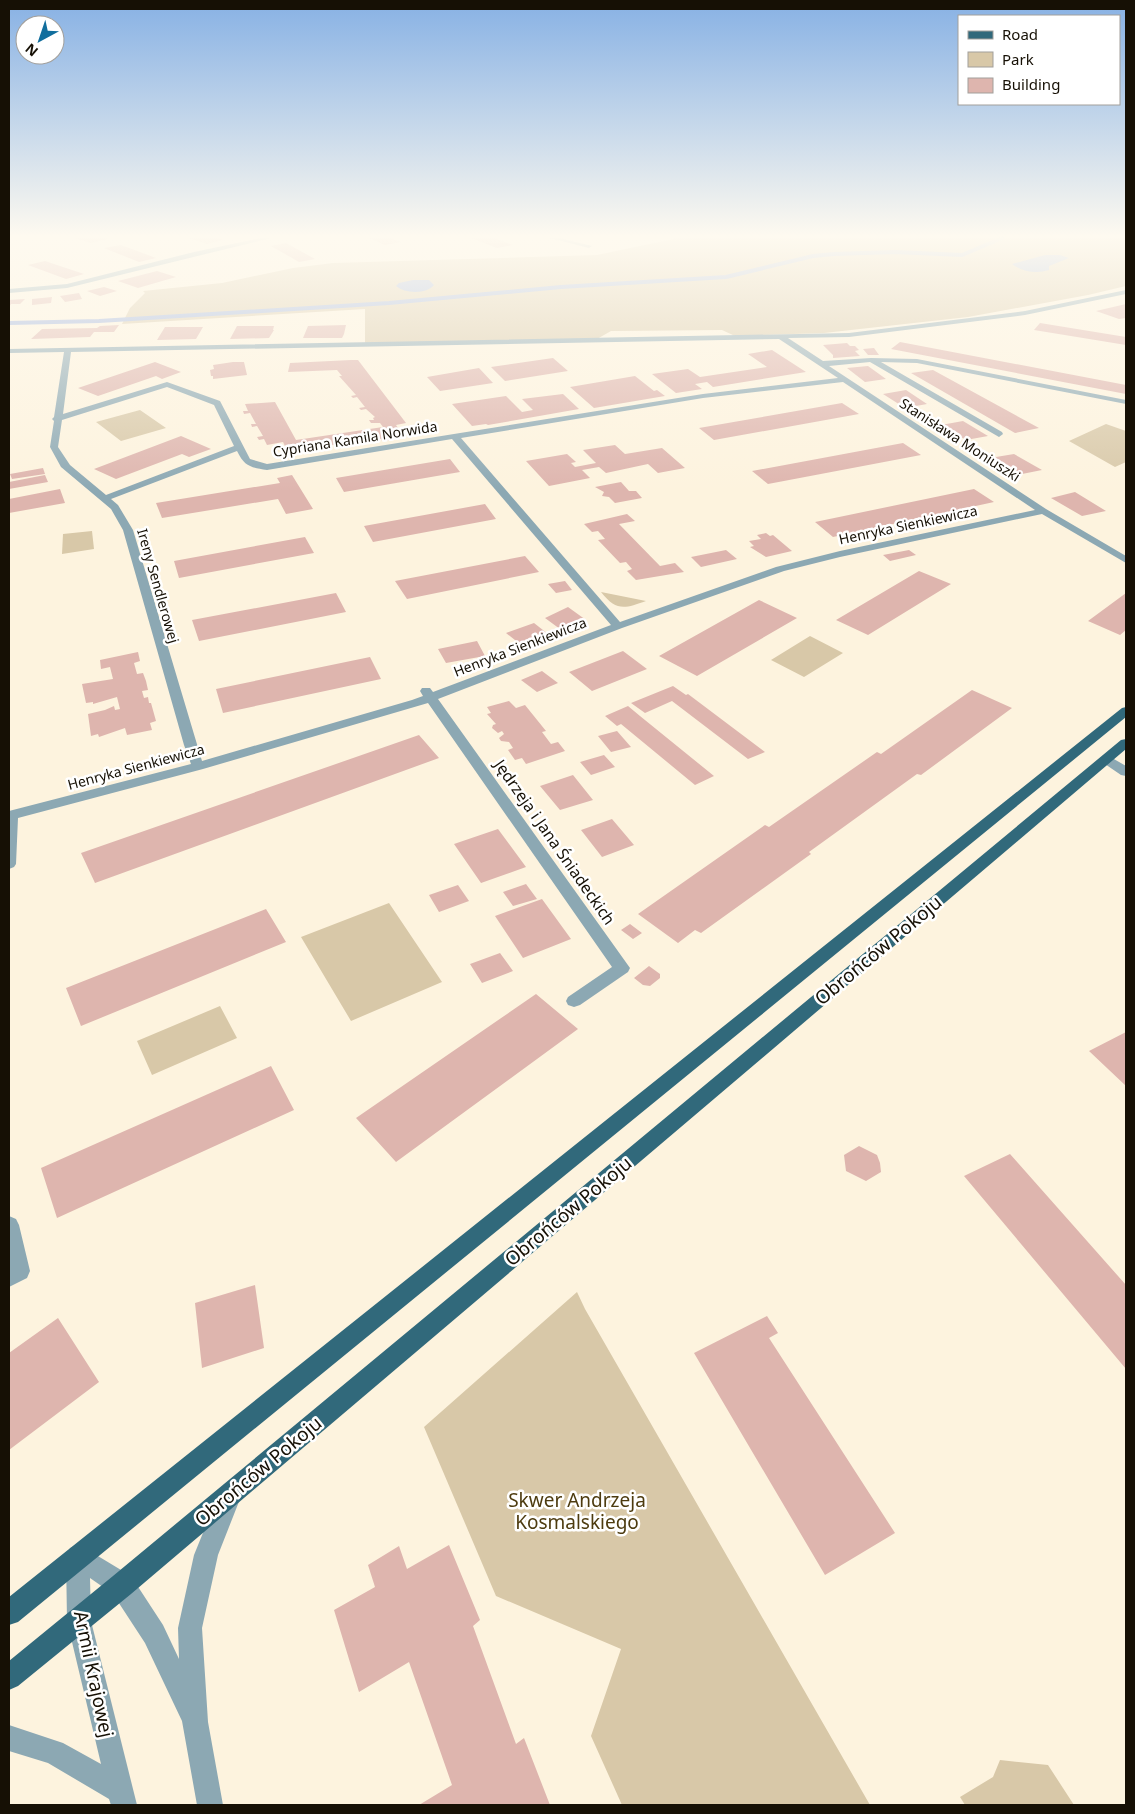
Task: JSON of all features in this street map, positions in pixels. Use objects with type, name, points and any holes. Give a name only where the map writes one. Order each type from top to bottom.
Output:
[{"type":"main road","name":"Obrońców Pokoju","points":[[9,1614],[78,1556],[1126,711]]},
{"type":"main road","name":"Obrońców Pokoju","points":[[9,1677],[230,1495],[1126,742]]},
{"type":"street","points":[[9,351],[781,337],[871,333],[954,323]]},
{"type":"street","name":"Stanisława Moniuszki","points":[[781,337],[843,380],[1043,511],[1126,560]]},
{"type":"street","name":"Ireny Sendlerowej","points":[[68,350],[56,419],[54,447],[60,460],[66,467],[105,498],[122,516],[132,539],[190,745],[198,766]]},
{"type":"street","points":[[820,364],[872,360],[917,361],[1126,402]]},
{"type":"street","points":[[872,360],[999,434]]},
{"type":"street","points":[[455,437],[710,395],[843,380]]},
{"type":"street","name":"Cypriana Kamila Norwida","points":[[56,419],[167,384],[220,405],[246,461],[250,464],[267,467],[455,437],[618,626]]},
{"type":"street","points":[[105,498],[239,447]]},
{"type":"street","name":"Henryka Sienkiewicza","points":[[10,816],[198,766],[428,694],[780,569],[840,554],[1043,511]]},
{"type":"street","name":"Jędrzeja i Jana Śniadeckich","points":[[428,694],[622,968],[574,1001]]},
{"type":"street","points":[[1106,759],[1126,772]]},
{"type":"street","points":[[9,864],[10,816]]},
{"type":"street","points":[[9,1225],[20,1271],[9,1278]]},
{"type":"street","points":[[210,1805],[196,1722],[190,1628],[206,1555],[230,1495]]},
{"type":"street","points":[[78,1556],[122,1585],[154,1634],[196,1722]]},
{"type":"street","name":"Armii Krajowej","points":[[78,1556],[79,1621],[122,1798]]},
{"type":"street","name":"Armii Krajowej","points":[[9,1738],[54,1752],[122,1798]]},
{"type":"green space","points":[[365,323],[917,323],[824,333],[735,336],[722,330],[611,331],[597,339],[365,343]]},
{"type":"green space","points":[[140,410],[166,428],[121,441],[96,422]]},
{"type":"green space","points":[[1106,424],[1126,431],[1126,462],[1115,467],[1069,441]]},
{"type":"green space","points":[[92,531],[94,549],[62,554],[63,534]]},
{"type":"green space","points":[[601,592],[646,601],[632,606],[621,607],[611,603]]},
{"type":"green space","points":[[810,636],[843,653],[804,677],[771,660]]},
{"type":"green space","points":[[389,903],[442,982],[351,1021],[301,937]]},
{"type":"green space","points":[[220,1006],[237,1038],[152,1075],[137,1041]]},
{"type":"green space","name":"Skwer Andrzeja Kosmalskiego","points":[[577,1292],[870,1805],[622,1805],[591,1736],[621,1649],[496,1596],[424,1427]]},
{"type":"green space","points":[[1000,1760],[1048,1765],[1074,1805],[965,1805],[960,1797],[993,1777]]},
{"type":"building","points":[[1040,323],[1126,337],[1126,345],[1034,330]]},
{"type":"building","points":[[119,325],[114,332],[94,332],[90,337],[31,339],[42,329],[97,328],[100,326]]},
{"type":"building","points":[[346,325],[342,338],[303,338],[308,326]]},
{"type":"building","points":[[237,326],[274,326],[274,330],[269,338],[230,339]]},
{"type":"building","points":[[165,327],[203,327],[196,339],[157,340]]},
{"type":"building","points":[[900,342],[1126,385],[1126,394],[891,349]]},
{"type":"building","points":[[847,343],[859,350],[855,351],[860,356],[833,358],[833,355],[823,345]]},
{"type":"building","points":[[874,348],[879,355],[868,355],[863,349]]},
{"type":"building","points":[[772,350],[806,372],[713,387],[707,382],[695,384],[702,389],[676,393],[652,374],[688,369],[700,377],[767,367],[748,354]]},
{"type":"building","points":[[553,358],[568,371],[505,381],[491,367]]},
{"type":"building","points":[[358,360],[406,423],[396,425],[403,435],[388,438],[390,440],[382,441],[381,439],[375,439],[357,441],[352,443],[353,445],[347,446],[346,444],[339,444],[321,447],[317,449],[318,451],[312,452],[311,450],[299,452],[296,446],[286,448],[283,442],[267,445],[264,439],[259,440],[257,437],[263,436],[257,426],[252,427],[251,424],[256,424],[250,413],[244,414],[243,411],[248,411],[245,404],[275,402],[296,440],[383,427],[380,423],[371,423],[369,420],[374,420],[373,418],[375,417],[366,409],[361,410],[359,408],[365,407],[357,397],[353,398],[351,396],[356,395],[339,376],[342,376],[337,370],[288,372],[290,363]]},
{"type":"building","points":[[155,362],[181,372],[162,379],[156,376],[98,396],[78,388]]},
{"type":"building","points":[[244,362],[247,375],[213,379],[210,370],[214,369],[213,365]]},
{"type":"building","points":[[868,366],[886,379],[865,382],[847,368]]},
{"type":"building","points":[[479,368],[493,383],[440,391],[427,377]]},
{"type":"building","points":[[933,370],[1039,428],[1015,433],[911,373]]},
{"type":"building","points":[[635,376],[654,391],[657,390],[665,396],[594,408],[570,387]]},
{"type":"building","points":[[906,390],[927,404],[905,408],[883,394]]},
{"type":"building","points":[[563,394],[579,409],[488,425],[472,426],[452,404],[506,396],[522,412],[533,410],[522,399]]},
{"type":"building","points":[[842,403],[859,414],[714,440],[699,428]]},
{"type":"building","points":[[963,421],[988,436],[966,440],[941,425]]},
{"type":"building","points":[[181,436],[211,449],[189,457],[182,454],[116,479],[94,469]]},
{"type":"building","points":[[903,443],[921,455],[768,484],[752,471]]},
{"type":"building","points":[[615,445],[625,454],[662,448],[685,468],[658,473],[648,464],[606,473],[599,467],[582,470],[590,478],[549,486],[526,461],[567,454],[576,462],[571,463],[575,467],[596,463],[583,450]]},
{"type":"building","points":[[1014,454],[1042,470],[1017,475],[990,458]]},
{"type":"building","points":[[450,459],[460,472],[344,492],[336,478]]},
{"type":"building","points":[[43,468],[45,474],[12,479],[10,474]]},
{"type":"building","points":[[45,475],[48,482],[9,489],[9,482]]},
{"type":"building","points":[[292,475],[313,509],[286,514],[278,499],[162,518],[156,503],[280,483],[277,478]]},
{"type":"building","points":[[621,482],[629,491],[636,491],[642,498],[615,503],[609,497],[602,496],[604,492],[595,487]]},
{"type":"building","points":[[60,489],[65,503],[9,513],[9,499]]},
{"type":"building","points":[[974,489],[994,502],[833,537],[815,522]]},
{"type":"building","points":[[1075,492],[1106,511],[1082,516],[1051,498]]},
{"type":"building","points":[[485,504],[496,519],[373,542],[364,526]]},
{"type":"building","points":[[627,514],[635,521],[619,524],[660,566],[675,563],[684,572],[636,580],[627,571],[632,569],[626,562],[620,563],[598,540],[605,539],[598,531],[592,532],[584,524]]},
{"type":"building","points":[[766,533],[770,536],[773,535],[792,551],[766,557],[750,547],[754,546],[749,541],[761,539],[757,535]]},
{"type":"building","points":[[305,537],[314,553],[179,578],[174,561]]},
{"type":"building","points":[[726,550],[737,559],[701,567],[691,557]]},
{"type":"building","points":[[909,550],[916,555],[890,561],[883,555]]},
{"type":"building","points":[[525,556],[539,572],[407,599],[395,581]]},
{"type":"building","points":[[919,571],[951,584],[868,635],[836,620]]},
{"type":"building","points":[[565,581],[572,590],[556,593],[548,584]]},
{"type":"building","points":[[336,593],[346,612],[199,641],[192,620]]},
{"type":"building","points":[[1126,593],[1126,630],[1120,635],[1088,621]]},
{"type":"building","points":[[759,600],[797,618],[697,676],[659,656]]},
{"type":"building","points":[[568,607],[586,620],[560,629],[545,618]]},
{"type":"building","points":[[534,623],[548,634],[520,644],[506,633]]},
{"type":"building","points":[[477,641],[485,656],[446,663],[438,649]]},
{"type":"building","points":[[623,651],[647,669],[592,691],[569,672]]},
{"type":"building","points":[[138,652],[140,661],[134,663],[137,674],[143,673],[146,681],[148,690],[142,691],[144,698],[148,697],[149,703],[151,703],[156,721],[150,723],[152,730],[127,735],[125,728],[99,737],[98,734],[91,736],[88,714],[114,706],[115,710],[120,709],[117,697],[93,704],[93,702],[86,703],[82,684],[113,679],[110,667],[101,669],[100,660]]},
{"type":"building","points":[[370,657],[381,679],[223,713],[216,689]]},
{"type":"building","points":[[542,671],[558,683],[537,692],[521,680]]},
{"type":"building","points":[[673,686],[686,695],[688,694],[765,752],[748,759],[672,701],[645,713],[631,703]]},
{"type":"building","points":[[972,690],[1012,708],[921,775],[917,774],[809,852],[811,854],[701,933],[695,930],[678,943],[638,914],[765,825],[769,827],[877,752],[881,754]]},
{"type":"building","points":[[509,701],[516,708],[525,705],[546,731],[542,732],[551,744],[558,742],[565,751],[526,764],[522,758],[515,760],[508,750],[513,748],[509,742],[501,741],[499,738],[504,734],[502,731],[498,733],[492,728],[496,724],[487,714],[491,713],[487,707]]},
{"type":"building","points":[[628,706],[714,776],[695,785],[621,724],[617,726],[605,716]]},
{"type":"building","points":[[617,731],[631,747],[611,752],[598,736]]},
{"type":"building","points":[[419,735],[439,758],[95,883],[81,853]]},
{"type":"building","points":[[604,755],[615,767],[591,775],[580,762]]},
{"type":"building","points":[[573,775],[593,800],[560,810],[540,786]]},
{"type":"building","points":[[612,819],[634,845],[602,857],[581,830]]},
{"type":"building","points":[[498,829],[526,867],[481,883],[454,844]]},
{"type":"building","points":[[526,884],[537,899],[513,906],[503,892]]},
{"type":"building","points":[[458,885],[469,901],[439,912],[429,895]]},
{"type":"building","points":[[542,899],[571,939],[523,958],[495,916]]},
{"type":"building","points":[[266,909],[286,942],[81,1026],[66,988]]},
{"type":"building","points":[[630,924],[642,933],[633,939],[621,930]]},
{"type":"building","points":[[500,953],[513,971],[482,983],[470,964]]},
{"type":"building","points":[[649,966],[660,974],[660,978],[650,986],[643,985],[634,978]]},
{"type":"building","points":[[536,994],[578,1029],[396,1162],[356,1118]]},
{"type":"building","points":[[1126,1032],[1126,1086],[1089,1051]]},
{"type":"building","points":[[271,1066],[294,1110],[57,1218],[41,1168]]},
{"type":"building","points":[[859,1146],[877,1155],[880,1163],[881,1172],[866,1181],[846,1171],[844,1155]]},
{"type":"building","points":[[1010,1154],[1126,1285],[1126,1369],[964,1176]]},
{"type":"building","points":[[255,1285],[264,1348],[202,1368],[195,1303]]},
{"type":"building","points":[[767,1316],[778,1333],[769,1338],[895,1533],[825,1575],[694,1353]]},
{"type":"building","points":[[58,1318],[99,1382],[9,1450],[9,1353]]},
{"type":"building","points":[[449,1545],[480,1620],[473,1626],[516,1744],[524,1738],[550,1805],[419,1805],[452,1785],[409,1662],[359,1692],[334,1610],[375,1587],[368,1565],[399,1546],[407,1569]]},
{"type":"waterway","points":[[9,323],[25,323]]}]
